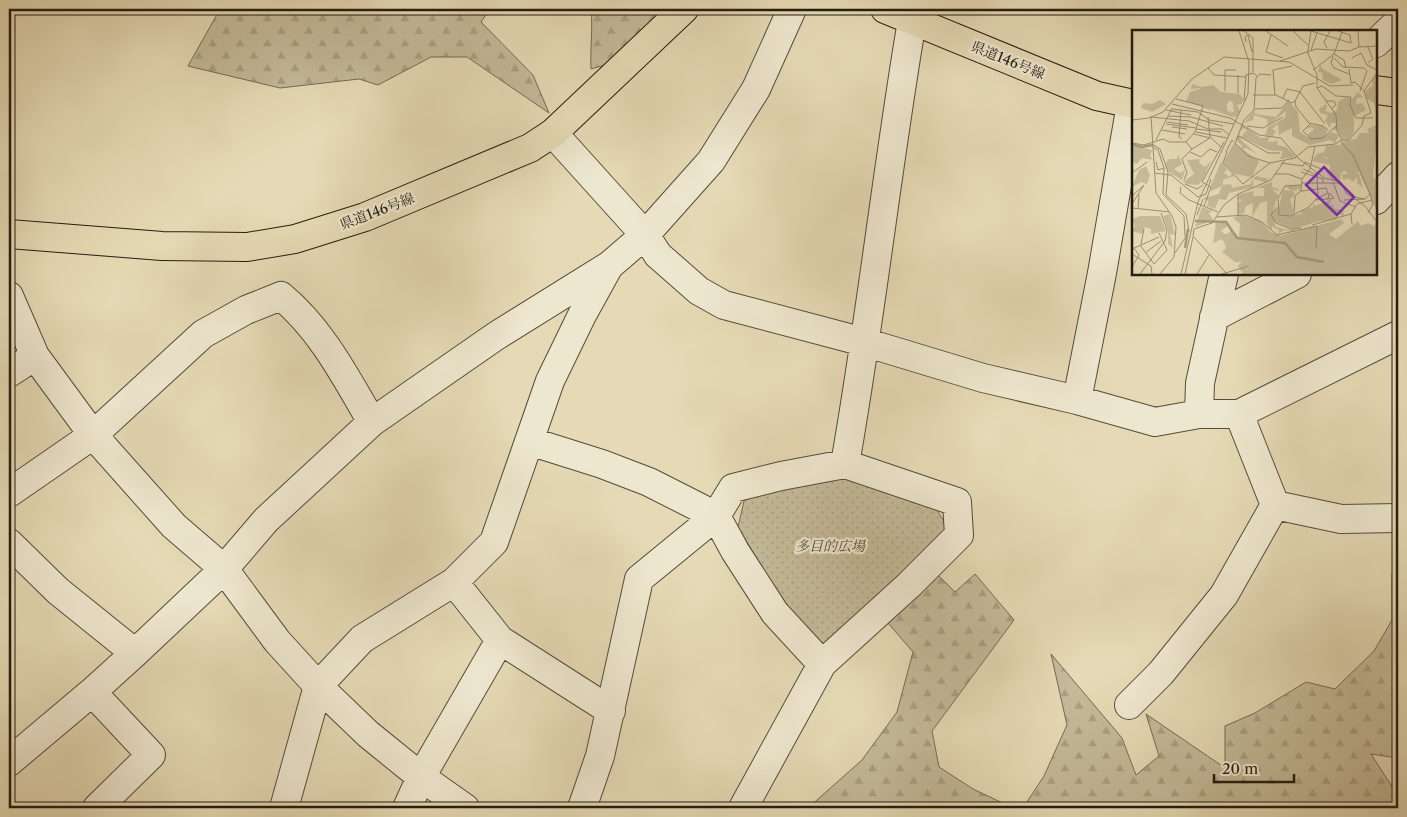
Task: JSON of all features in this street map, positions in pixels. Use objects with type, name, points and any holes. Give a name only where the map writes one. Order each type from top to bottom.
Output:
[{"type":"main road","name":"県道146号線","points":[[9,234],[162,246],[247,247],[295,239],[365,217],[530,148],[553,134],[684,9]]},
{"type":"main road","name":"県道146号線","points":[[885,9],[1097,96],[1132,104]]},
{"type":"main road","points":[[1377,90],[1398,93]]},
{"type":"street","points":[[9,762],[135,653],[224,569],[266,520],[372,422],[496,336],[610,265],[645,235],[711,162],[756,88],[792,9]]},
{"type":"street","points":[[845,464],[857,396],[891,150],[912,21]]},
{"type":"street","points":[[1377,41],[1398,22]]},
{"type":"street","points":[[1077,400],[1102,274],[1132,104]]},
{"type":"street","points":[[553,134],[645,235],[658,255],[699,291],[724,304],[864,342],[983,378],[1077,400],[1155,422],[1199,414],[1239,414],[1398,334]]},
{"type":"street","points":[[1377,199],[1398,176]]},
{"type":"street","points":[[284,808],[318,686],[362,639],[454,582],[494,542],[550,381],[582,315],[610,265]]},
{"type":"street","points":[[1199,414],[1200,383],[1224,275]]},
{"type":"street","points":[[1214,317],[1295,275]]},
{"type":"street","points":[[9,296],[35,356],[93,435],[174,526],[224,569],[277,641],[318,686],[368,734],[421,778],[465,808]]},
{"type":"street","points":[[9,493],[93,435],[203,334],[246,310],[281,296],[295,308],[323,342],[372,422]]},
{"type":"street","points":[[9,373],[35,356]]},
{"type":"street","points":[[1239,414],[1275,506]]},
{"type":"street","points":[[529,441],[602,464],[649,482],[716,516],[735,552],[776,613],[822,664]]},
{"type":"street","points":[[582,808],[600,756],[639,579],[716,516],[733,488],[781,476],[845,464],[957,502],[959,534],[909,585],[822,664],[743,808]]},
{"type":"street","points":[[1275,506],[1341,519],[1398,518]]},
{"type":"street","points":[[1129,705],[1161,672],[1224,595],[1275,506]]},
{"type":"street","points":[[9,543],[58,591],[135,653]]},
{"type":"street","points":[[454,582],[500,640],[611,711]]},
{"type":"street","points":[[408,808],[421,778],[500,640]]},
{"type":"street","points":[[92,692],[151,755],[97,808]]},
{"type":"green space","points":[[220,9],[490,9],[481,22],[533,75],[549,113],[467,57],[431,57],[378,85],[359,79],[280,88],[188,66]]},
{"type":"green space","points":[[591,9],[662,9],[642,33],[609,64],[591,69]]},
{"type":"green space","name":"多目的広場","points":[[837,474],[934,506],[950,530],[823,650],[782,602],[738,527],[744,501],[774,488]]},
{"type":"green space","points":[[975,574],[1014,620],[932,731],[939,767],[973,789],[1013,808],[808,808],[862,760],[897,712],[913,652],[888,623],[938,575],[955,592]]},
{"type":"green space","points":[[1392,574],[1398,574],[1398,758],[1371,754],[1398,796],[1398,808],[1023,808],[1044,776],[1067,725],[1051,654],[1122,738],[1136,775],[1159,756],[1146,714],[1225,768],[1225,726],[1255,713],[1306,682],[1335,689],[1374,651],[1392,620]]}]
